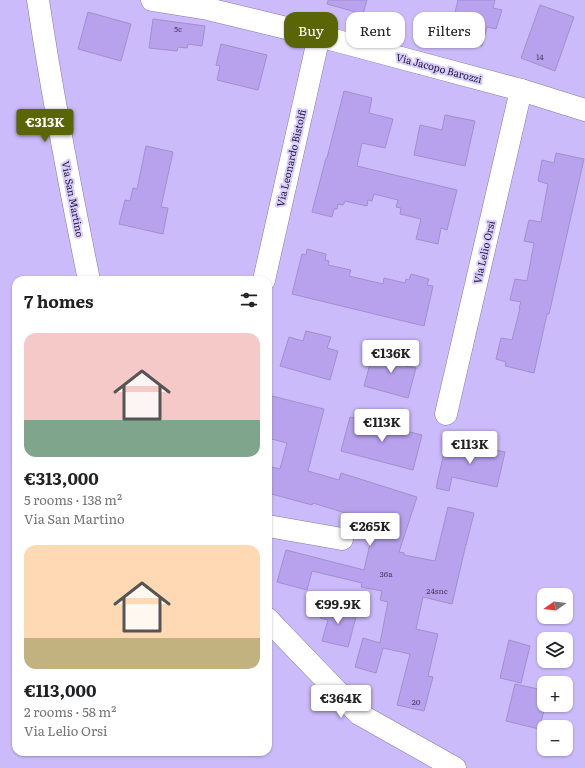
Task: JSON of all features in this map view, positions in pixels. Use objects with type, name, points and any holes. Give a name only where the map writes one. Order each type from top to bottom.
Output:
[{"type":"street","name":"Via San Martino","points":[[38,0],[63,152],[88,276]]},
{"type":"street","name":"Via Jacopo Barozzi","points":[[152,0],[209,4],[284,26]]},
{"type":"street","name":"Via Jacopo Barozzi","points":[[338,41],[521,90],[585,110]]},
{"type":"street","name":"Via Leonardo Bistolfi","points":[[265,276],[316,48]]},
{"type":"street","name":"Via Lelio Orsi","points":[[446,414],[521,90]]},
{"type":"street","points":[[272,527],[342,539]]},
{"type":"street","points":[[272,623],[359,714],[455,768]]},
{"type":"building","points":[[328,0],[367,0],[364,12],[356,12],[327,4]]},
{"type":"building","points":[[458,0],[495,0],[493,8],[502,10],[496,29],[487,27],[485,35],[485,12],[455,12]]},
{"type":"building","points":[[540,5],[574,17],[555,71],[521,58]]},
{"type":"building","points":[[88,12],[131,24],[121,61],[78,49]]},
{"type":"building","points":[[153,19],[205,26],[202,46],[188,44],[187,48],[178,47],[177,51],[149,48]]},
{"type":"building","points":[[221,44],[267,55],[258,90],[217,80],[220,66],[216,65]]},
{"type":"building","points":[[344,91],[372,98],[369,113],[393,119],[385,148],[362,143],[357,166],[457,190],[447,230],[441,228],[438,244],[416,239],[421,219],[400,214],[401,208],[396,207],[398,200],[374,194],[372,201],[368,200],[367,206],[345,201],[343,205],[338,204],[337,209],[334,209],[332,217],[312,212]]},
{"type":"building","points":[[445,115],[475,121],[465,166],[414,155],[420,125],[442,130]]},
{"type":"building","points":[[146,146],[173,152],[161,207],[168,208],[163,234],[119,224],[125,200],[130,201],[133,188],[137,189]]},
{"type":"building","points":[[556,153],[584,159],[534,373],[505,366],[506,362],[496,359],[501,338],[512,340],[520,308],[521,302],[510,300],[515,279],[527,281],[534,243],[524,241],[529,220],[541,222],[548,184],[538,181],[542,160],[554,163]]},
{"type":"building","points":[[307,249],[326,254],[325,260],[329,261],[328,265],[351,270],[349,276],[383,284],[384,278],[405,283],[406,279],[409,280],[411,274],[429,279],[427,285],[433,286],[424,326],[292,294],[302,254],[306,255]]},
{"type":"building","points":[[306,331],[331,337],[327,348],[338,351],[330,380],[280,366],[289,337],[303,341]]},
{"type":"building","points":[[384,349],[408,355],[405,366],[416,368],[408,398],[364,386],[372,357],[381,359]]},
{"type":"building","points":[[272,396],[324,409],[308,471],[339,480],[341,473],[417,497],[399,552],[404,553],[404,555],[435,561],[448,507],[474,513],[452,604],[423,597],[416,629],[438,634],[428,676],[433,677],[424,711],[397,705],[410,654],[383,648],[376,673],[355,667],[363,638],[380,643],[388,602],[380,600],[382,591],[361,587],[362,583],[312,571],[307,590],[277,582],[286,550],[364,570],[375,522],[313,503],[312,505],[272,494],[272,467],[280,469],[287,443],[272,439]]},
{"type":"building","points":[[350,417],[422,435],[413,470],[341,451]]},
{"type":"building","points":[[447,439],[505,452],[497,487],[452,477],[449,491],[436,488]]},
{"type":"building","points":[[324,605],[357,613],[348,647],[322,641],[328,620],[320,618]]},
{"type":"building","points":[[509,640],[530,646],[521,683],[500,678]]},
{"type":"building","points":[[515,684],[537,689],[537,712],[544,712],[542,720],[537,720],[537,729],[506,721]]}]
